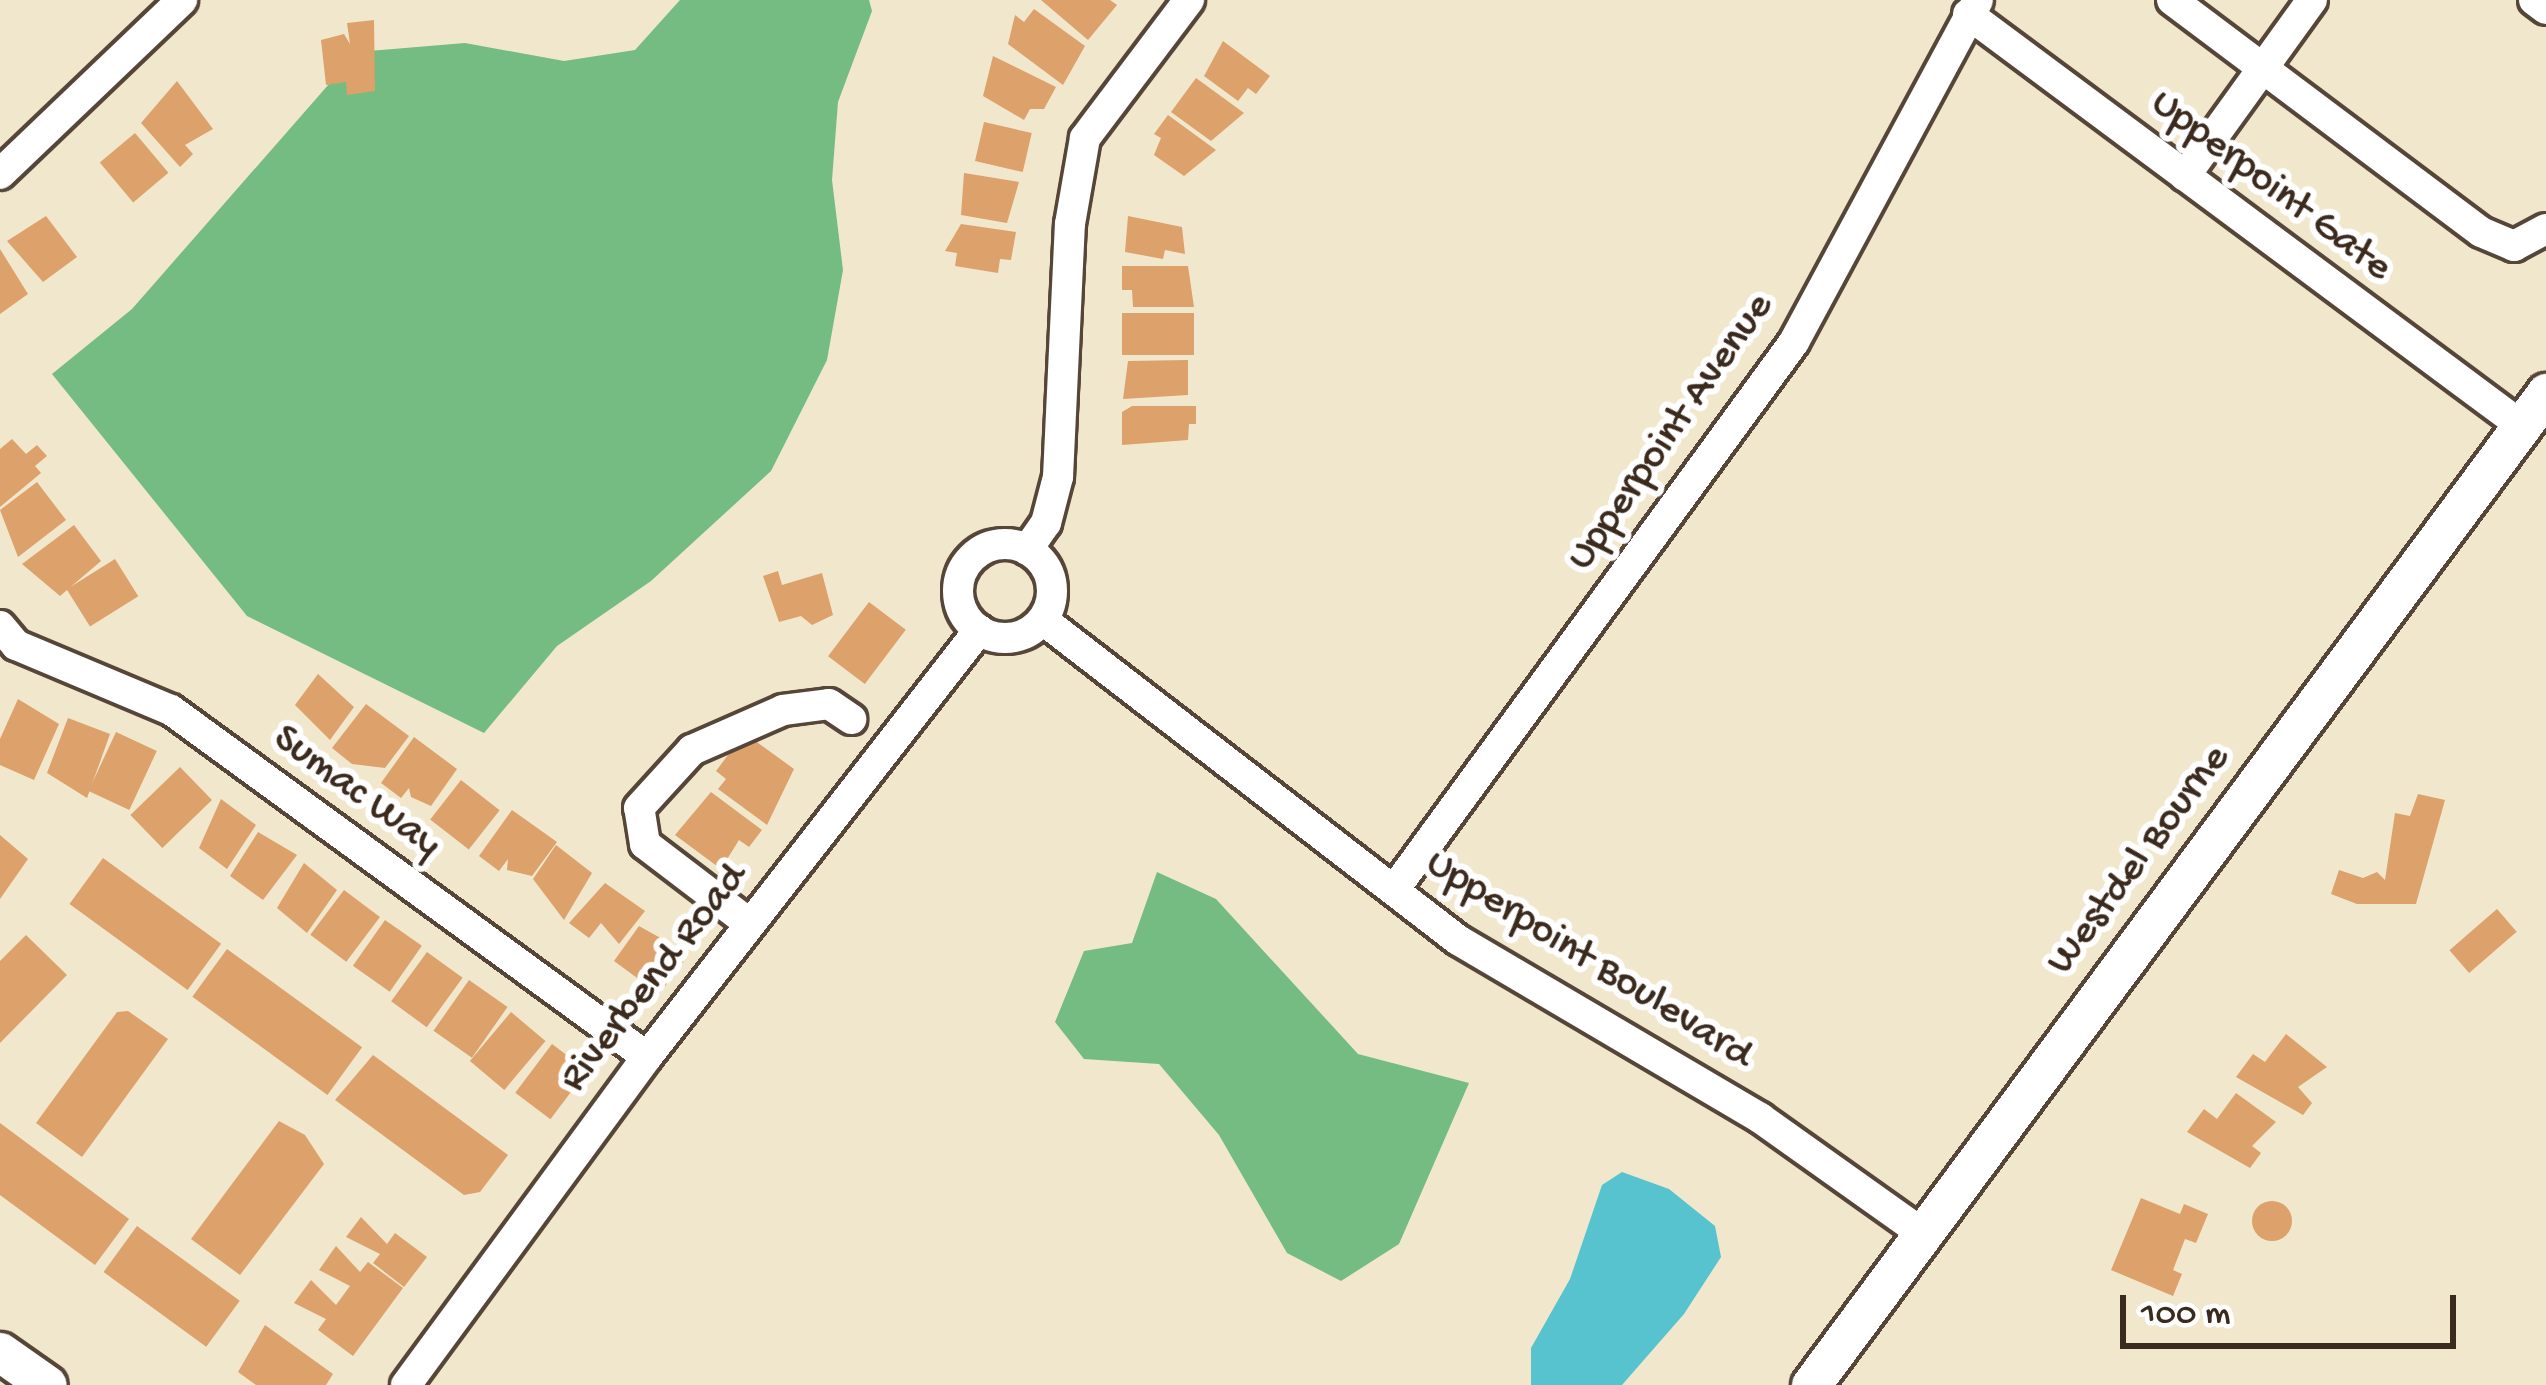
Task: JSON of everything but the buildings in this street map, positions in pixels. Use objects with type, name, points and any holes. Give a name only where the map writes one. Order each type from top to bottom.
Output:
[{"type":"main road","name":"Westdel Bourne","points":[[1810,1385],[2546,393]]},
{"type":"main road","points":[[0,1352],[47,1385]]},
{"type":"street","points":[[0,174],[182,0]]},
{"type":"street","points":[[1028,550],[1055,500],[1060,464],[1070,224],[1080,154],[1189,0]]},
{"type":"street","points":[[2172,0],[2481,232],[2514,246],[2546,229]]},
{"type":"street","points":[[2186,176],[2312,0]]},
{"type":"street","points":[[2534,0],[2546,9]]},
{"type":"street","name":"Upperpoint Gate","points":[[1973,7],[2186,176],[2522,426]]},
{"type":"street","name":"Upperpoint Avenue","points":[[1394,890],[1794,342],[1973,7]]},
{"type":"street","points":[[995,545],[1028,550],[1052,583],[1043,620],[1010,639],[979,630],[959,604],[963,570],[995,545]]},
{"type":"street","name":"Upperpoint Boulevard","points":[[1043,620],[1458,940],[1760,1118],[1923,1234]]},
{"type":"street","name":"Sumac Way","points":[[0,626],[16,645],[171,710],[647,1057]]},
{"type":"street","name":"Riverbend Road","points":[[406,1385],[647,1057],[979,630]]},
{"type":"street","points":[[750,925],[645,844],[640,808],[692,750],[782,710],[829,704],[851,719]]},
{"type":"green space","points":[[680,0],[869,0],[872,11],[838,102],[832,180],[843,270],[827,360],[771,471],[651,581],[557,646],[484,733],[247,616],[52,374],[132,309],[357,52],[465,43],[564,61],[635,50]]},
{"type":"green space","points":[[1157,872],[1216,899],[1358,1054],[1469,1083],[1399,1244],[1341,1281],[1287,1253],[1219,1135],[1159,1064],[1084,1059],[1055,1022],[1084,951],[1132,943]]},
{"type":"water","points":[[1622,1172],[1669,1189],[1715,1226],[1721,1257],[1684,1314],[1622,1385],[1531,1385],[1531,1348],[1570,1279],[1602,1185]]}]
